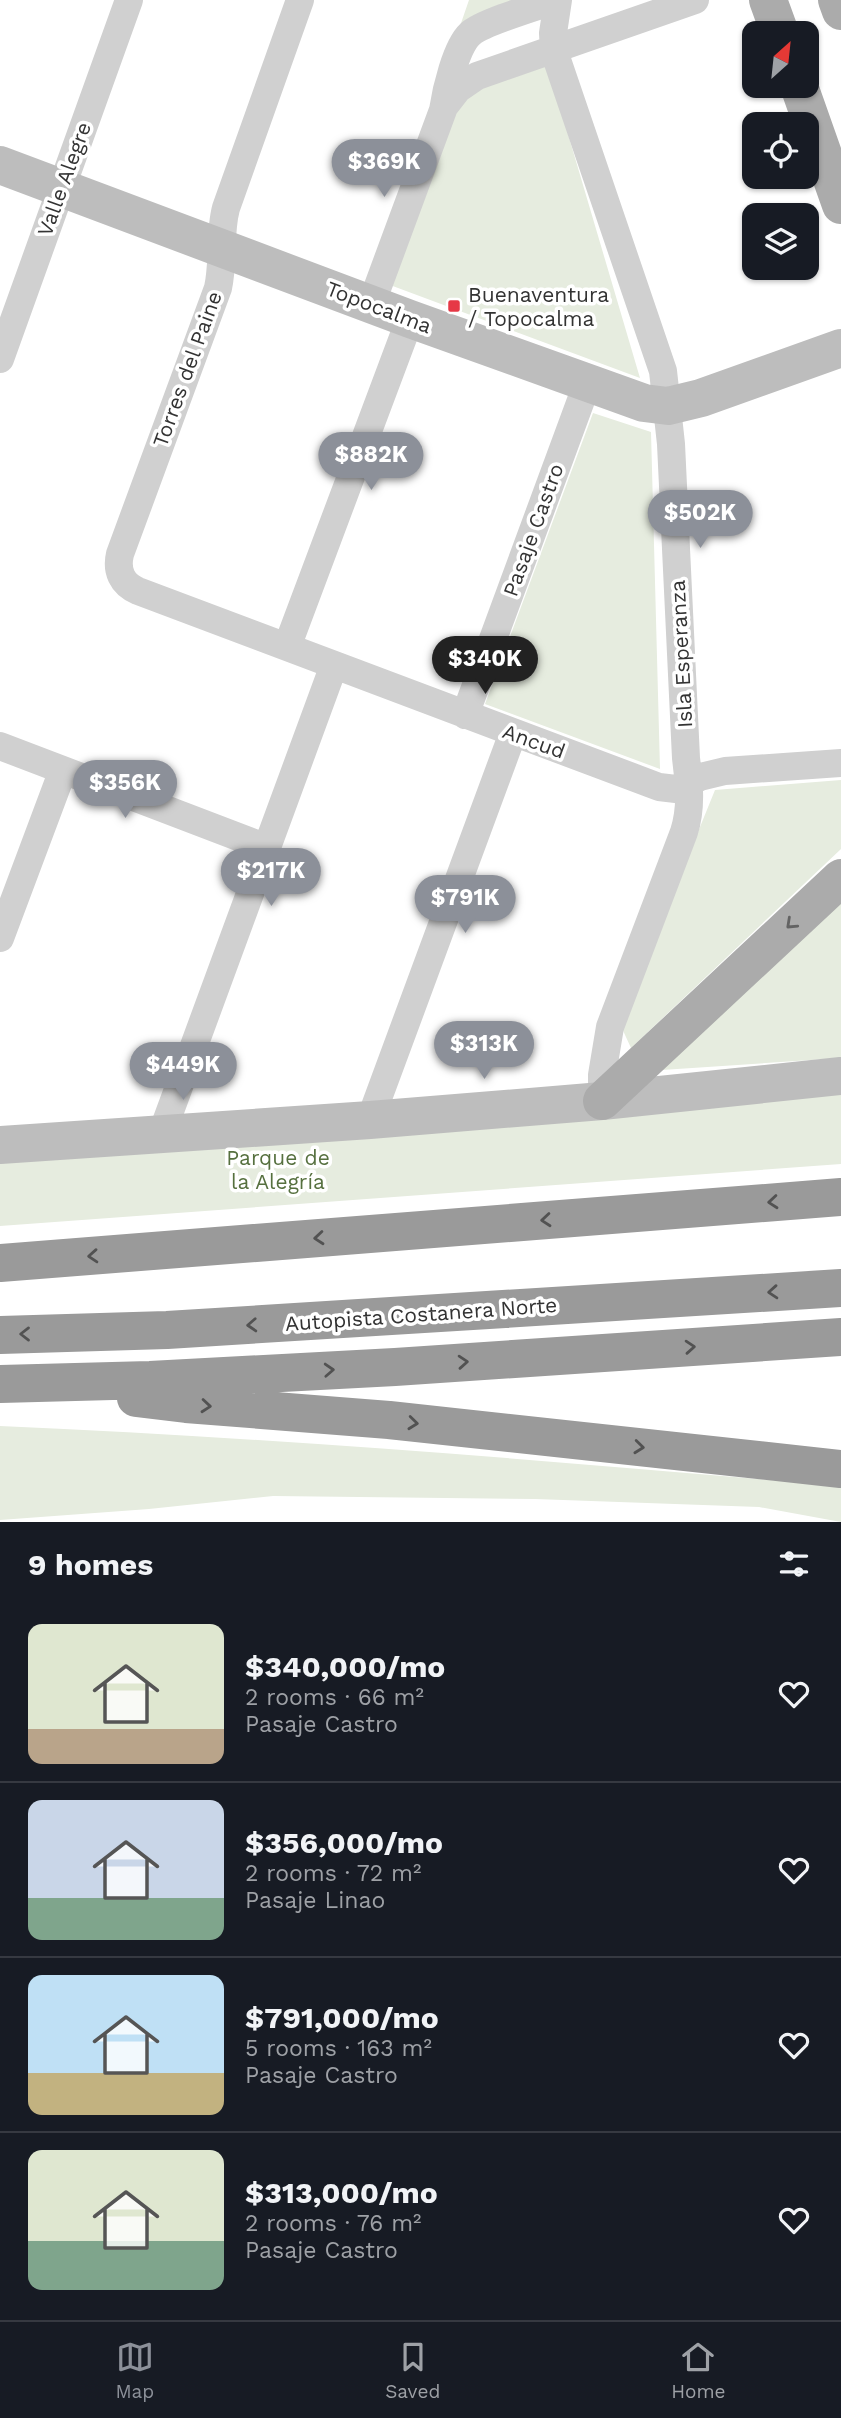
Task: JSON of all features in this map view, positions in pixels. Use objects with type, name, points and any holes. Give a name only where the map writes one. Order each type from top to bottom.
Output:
[{"type":"highway","points":[[0,1263],[841,1197]]},
{"type":"highway","name":"Autopista Costanera Norte","points":[[0,1335],[167,1330],[841,1288]]},
{"type":"highway","points":[[8,1384],[395,1367],[841,1337]]},
{"type":"highway","points":[[8,1384],[186,1404],[389,1420],[841,1469]]},
{"type":"main road","points":[[768,0],[776,21]]},
{"type":"main road","points":[[837,0],[841,10]]},
{"type":"main road","points":[[803,98],[841,205]]},
{"type":"main road","points":[[602,1101],[841,878]]},
{"type":"street","name":"Valle Alegre","points":[[2,349],[129,0]]},
{"type":"street","name":"Torres del Paine","points":[[121,577],[118,562],[120,554],[218,288],[226,208],[300,0]]},
{"type":"street","name":"Isla Esperanza","points":[[557,0],[554,51],[663,371],[668,406],[689,784],[688,820],[610,1027],[602,1075],[602,1101]]},
{"type":"street","points":[[371,305],[443,110],[464,41],[468,35],[483,26],[557,0]]},
{"type":"street","points":[[443,110],[449,99],[467,82],[695,0]]},
{"type":"street","name":"Topocalma","points":[[0,165],[371,305],[644,403],[668,406],[701,398],[841,348]]},
{"type":"street","points":[[287,648],[410,319]]},
{"type":"street","name":"Pasaje Castro","points":[[465,715],[587,384]]},
{"type":"street","name":"Ancud","points":[[121,577],[131,588],[659,787],[676,789],[713,773],[726,771],[841,764]]},
{"type":"street","points":[[162,1133],[334,665]]},
{"type":"street","points":[[370,1120],[513,733]]},
{"type":"street","points":[[0,746],[267,848]]},
{"type":"street","points":[[0,938],[63,770]]},
{"type":"street","points":[[0,1145],[602,1101],[841,1076]]},
{"type":"green space","points":[[469,0],[539,0],[459,29]]},
{"type":"green space","points":[[547,63],[640,378],[390,285],[455,108],[481,82]]},
{"type":"green space","points":[[593,413],[651,432],[660,769],[485,704]]},
{"type":"green space","points":[[841,780],[841,849],[631,1048],[620,1024],[715,790]]},
{"type":"green space","points":[[841,898],[841,1058],[662,1070]]},
{"type":"green space","name":"Parque de la Alegría","points":[[841,1094],[841,1164],[0,1226],[0,1158]]},
{"type":"green space","points":[[0,1426],[316,1444],[841,1486],[841,1522],[759,1507],[535,1499],[273,1496],[0,1520]]},
{"type":"place","name":"Buenaventura / Topocalma","points":[[454,306]]}]
